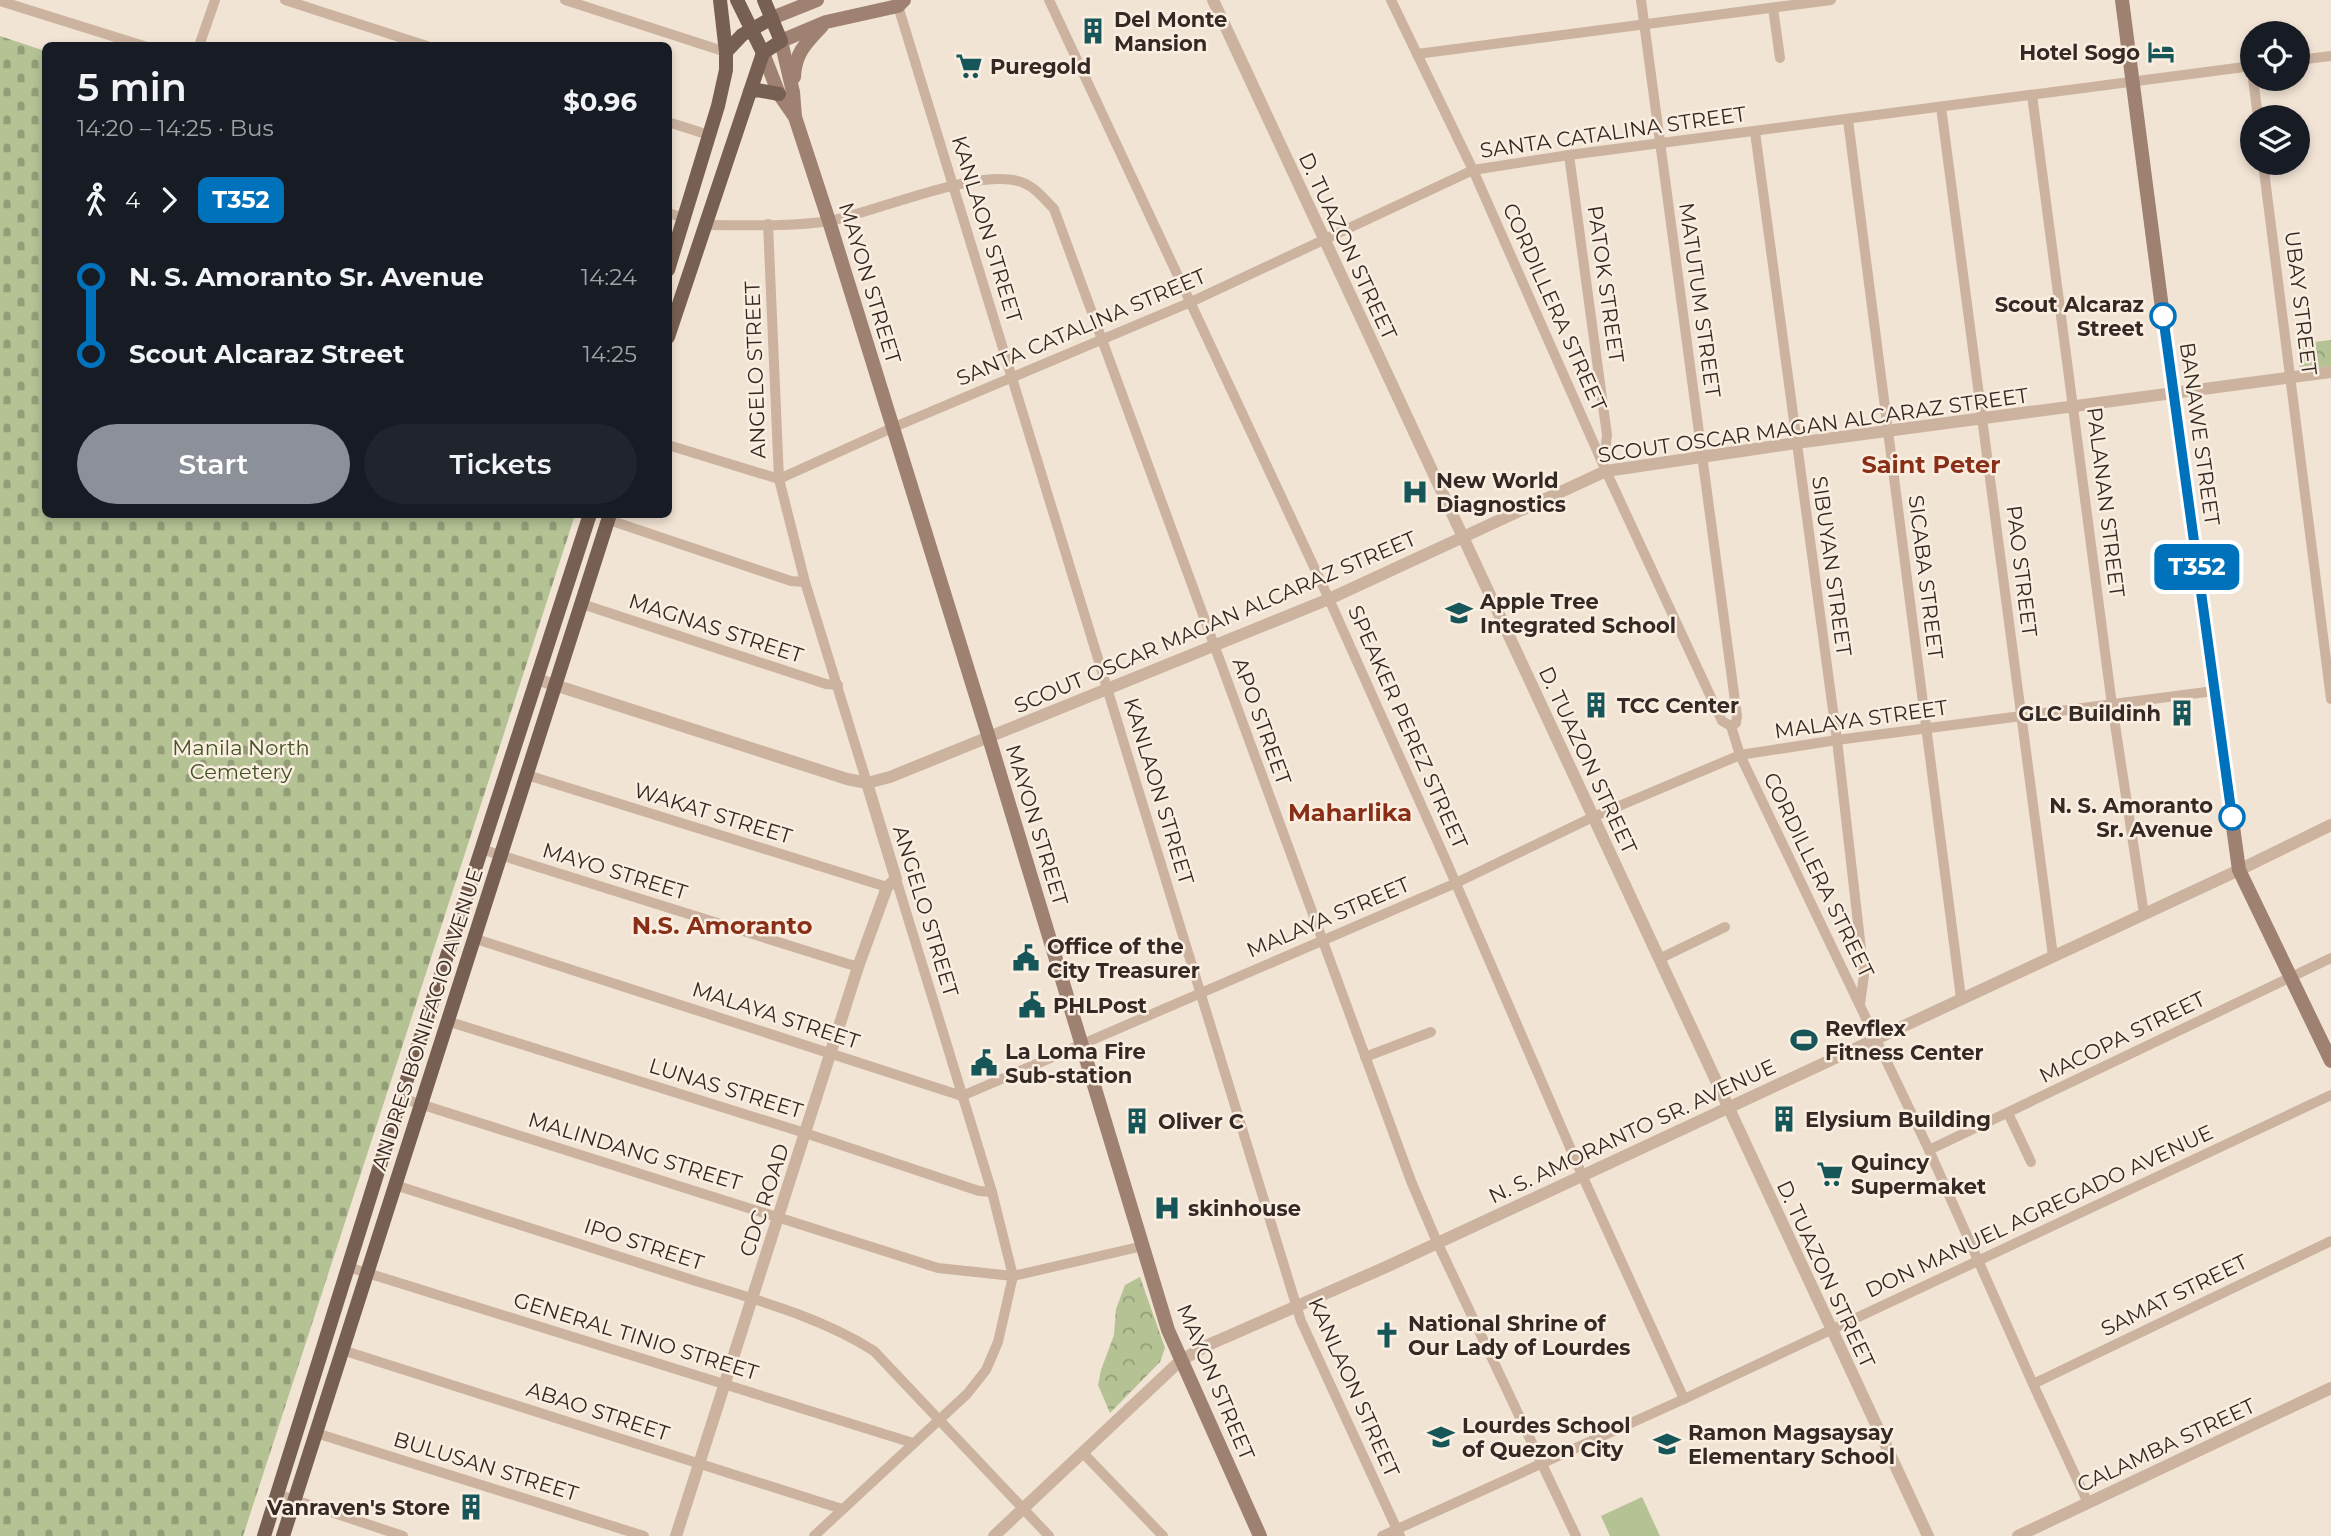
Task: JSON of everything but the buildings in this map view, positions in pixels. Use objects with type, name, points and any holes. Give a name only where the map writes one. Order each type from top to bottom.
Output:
[{"type":"main road","points":[[672,258],[726,70],[720,0]]},
{"type":"main road","points":[[737,0],[763,53]]},
{"type":"main road","points":[[764,0],[781,41]]},
{"type":"main road","points":[[726,52],[751,28],[817,0]]},
{"type":"main road","name":"BANAWE STREET","points":[[2122,0],[2239,870],[2331,1061]]},
{"type":"main road","points":[[672,325],[763,53],[781,41],[826,22],[901,3]]},
{"type":"main road","points":[[750,92],[757,90],[786,93],[798,53],[826,22]]},
{"type":"main road","name":"MAYON STREET","points":[[781,41],[786,93]]},
{"type":"main road","name":"MAYON STREET","points":[[763,53],[786,93],[829,221],[1168,1329],[1260,1536]]},
{"type":"main road","name":"ANDRES BONIFACIO AVENUE","points":[[264,1536],[401,1098],[589,518]]},
{"type":"main road","name":"ANDRES BONIFACIO AVENUE","points":[[283,1536],[609,518]]},
{"type":"street","points":[[200,42],[215,0]]},
{"type":"street","points":[[285,0],[415,42]]},
{"type":"street","points":[[565,0],[726,52]]},
{"type":"street","name":"SPEAKER PEREZ STREET","points":[[1049,0],[1329,599],[1582,1175],[1684,1398]]},
{"type":"street","name":"D. TUAZON STREET","points":[[1213,0],[1928,1536]]},
{"type":"street","name":"CORDILLERA STREET","points":[[1391,0],[1473,170],[1721,721],[1731,726],[1740,755],[1929,1150],[2088,1503]]},
{"type":"street","name":"MATUTUM STREET","points":[[1641,0],[1737,716],[1737,723],[1731,726]]},
{"type":"street","points":[[1417,54],[1831,0]]},
{"type":"street","points":[[0,1],[131,42]]},
{"type":"street","name":"KANLAON STREET","points":[[901,3],[953,185],[1296,1307],[1398,1533]]},
{"type":"street","points":[[1773,8],[1780,58]]},
{"type":"street","points":[[2310,59],[2331,56]]},
{"type":"street","name":"SANTA CATALINA STREET","points":[[779,479],[892,428],[1191,302],[1473,170],[1569,155],[2240,68]]},
{"type":"street","name":"PALANAN STREET","points":[[2032,95],[2112,705],[2144,914]]},
{"type":"street","name":"PAO STREET","points":[[1941,107],[2053,956]]},
{"type":"street","name":"SICABA STREET","points":[[1848,120],[1961,998]]},
{"type":"street","points":[[672,123],[709,135]]},
{"type":"street","name":"SIBUYAN STREET","points":[[1755,132],[1837,740],[1864,975],[1860,1005]]},
{"type":"street","name":"PATOK STREET","points":[[1569,155],[1607,435],[1604,465]]},
{"type":"street","name":"UBAY STREET","points":[[2265,175],[2331,699]]},
{"type":"street","name":"APO STREET","points":[[706,225],[829,221],[953,185],[1008,179],[1026,184],[1054,209],[1411,1181],[1437,1242],[1576,1536]]},
{"type":"street","points":[[672,214],[685,218]]},
{"type":"street","name":"ANGELO STREET","points":[[768,225],[779,479],[805,582],[867,783],[891,883],[992,1192],[1013,1276],[998,1342],[986,1370],[967,1394],[814,1536]]},
{"type":"street","name":"SCOUT OSCAR MAGAN ALCARAZ STREET","points":[[867,783],[890,777],[989,738],[1329,599],[1463,537],[1604,465],[1702,457],[2331,372]]},
{"type":"street","points":[[672,446],[779,479]]},
{"type":"street","points":[[612,518],[791,581],[805,582]]},
{"type":"street","name":"MAGNAS STREET","points":[[582,604],[825,684],[838,685]]},
{"type":"street","points":[[536,679],[847,779],[867,783]]},
{"type":"street","name":"MALAYA STREET","points":[[473,938],[962,1096],[1456,883],[1593,817],[1740,755],[2214,691]]},
{"type":"street","name":"WAKAT STREET","points":[[527,775],[891,883]]},
{"type":"street","name":"N. S. AMORANTO SR. AVENUE","points":[[994,1536],[1180,1360],[1208,1345],[1582,1175],[2331,825]]},
{"type":"street","name":"MAYO STREET","points":[[481,849],[858,967]]},
{"type":"street","name":"CDC ROAD","points":[[676,1536],[858,967],[891,883]]},
{"type":"street","points":[[1659,959],[1725,927]]},
{"type":"street","name":"MACOPA STREET","points":[[1929,1150],[2331,958]]},
{"type":"street","name":"LUNAS STREET","points":[[447,1021],[805,1133],[979,1191],[992,1192]]},
{"type":"street","points":[[1366,1057],[1431,1032]]},
{"type":"street","name":"DON MANUEL AGREGADO AVENUE","points":[[1382,1536],[1398,1533],[1541,1462],[1831,1330],[2331,1095]]},
{"type":"street","name":"MALINDANG STREET","points":[[401,1098],[939,1268],[1013,1276],[1143,1246]]},
{"type":"street","points":[[2008,1113],[2031,1162]]},
{"type":"street","name":"IPO STREET","points":[[395,1185],[752,1299],[835,1329],[874,1351],[1049,1536]]},
{"type":"street","name":"SAMAT STREET","points":[[2033,1384],[2331,1241]]},
{"type":"street","name":"GENERAL TINIO STREET","points":[[348,1267],[913,1443]]},
{"type":"street","name":"ABAO STREET","points":[[342,1350],[842,1509]]},
{"type":"street","name":"CALAMBA STREET","points":[[2018,1536],[2331,1388]]},
{"type":"street","name":"BULUSAN STREET","points":[[316,1433],[644,1536]]},
{"type":"street","points":[[1083,1452],[1163,1536]]},
{"type":"street","points":[[277,1494],[402,1536]]},
{"type":"green space","name":"Manila North Cemetery","points":[[0,36],[42,50],[42,518],[574,518],[243,1536],[0,1536]]},
{"type":"green space","points":[[2331,340],[2331,366],[2300,370],[2297,344]]},
{"type":"green space","points":[[1140,1277],[1165,1348],[1160,1362],[1110,1413],[1098,1385],[1101,1370],[1114,1335],[1116,1309],[1125,1285]]},
{"type":"green space","points":[[1642,1497],[1660,1536],[1610,1536],[1601,1516]]},
{"type":"bus line","name":"T352","points":[[2163,316],[2232,817]]},
{"type":"place","name":"Del Monte Mansion","points":[[1093,31]]},
{"type":"place","name":"Hotel Sogo","points":[[2161,52]]},
{"type":"place","name":"Puregold","points":[[969,66]]},
{"type":"place","name":"Scout Alcaraz Street","points":[[2163,316]]},
{"type":"place","name":"New World Diagnostics","points":[[1415,492]]},
{"type":"place","name":"Apple Tree Integrated School","points":[[1459,613]]},
{"type":"place","name":"TCC Center","points":[[1596,705]]},
{"type":"place","name":"GLC Buildinh","points":[[2182,713]]},
{"type":"place","name":"N. S. Amoranto Sr. Avenue","points":[[2232,817]]},
{"type":"place","name":"Office of the City Treasurer","points":[[1026,958]]},
{"type":"place","name":"PHLPost","points":[[1032,1005]]},
{"type":"place","name":"Revflex Fitness Center","points":[[1804,1040]]},
{"type":"place","name":"La Loma Fire Sub-station","points":[[984,1063]]},
{"type":"place","name":"Elysium Building","points":[[1784,1119]]},
{"type":"place","name":"Oliver C","points":[[1137,1121]]},
{"type":"place","name":"Quincy Supermaket","points":[[1830,1174]]},
{"type":"place","name":"skinhouse","points":[[1167,1208]]},
{"type":"place","name":"National Shrine of Our Lady of Lourdes","points":[[1387,1335]]},
{"type":"place","name":"Lourdes School of Quezon City","points":[[1441,1437]]},
{"type":"place","name":"Ramon Magsaysay Elementary School","points":[[1667,1444]]},
{"type":"place","name":"Vanraven's Store","points":[[471,1507]]},
{"type":"district","name":"Saint Peter","points":[[1931,464]]},
{"type":"district","name":"Maharlika","points":[[1350,812]]},
{"type":"district","name":"N.S. Amoranto","points":[[722,925]]}]
